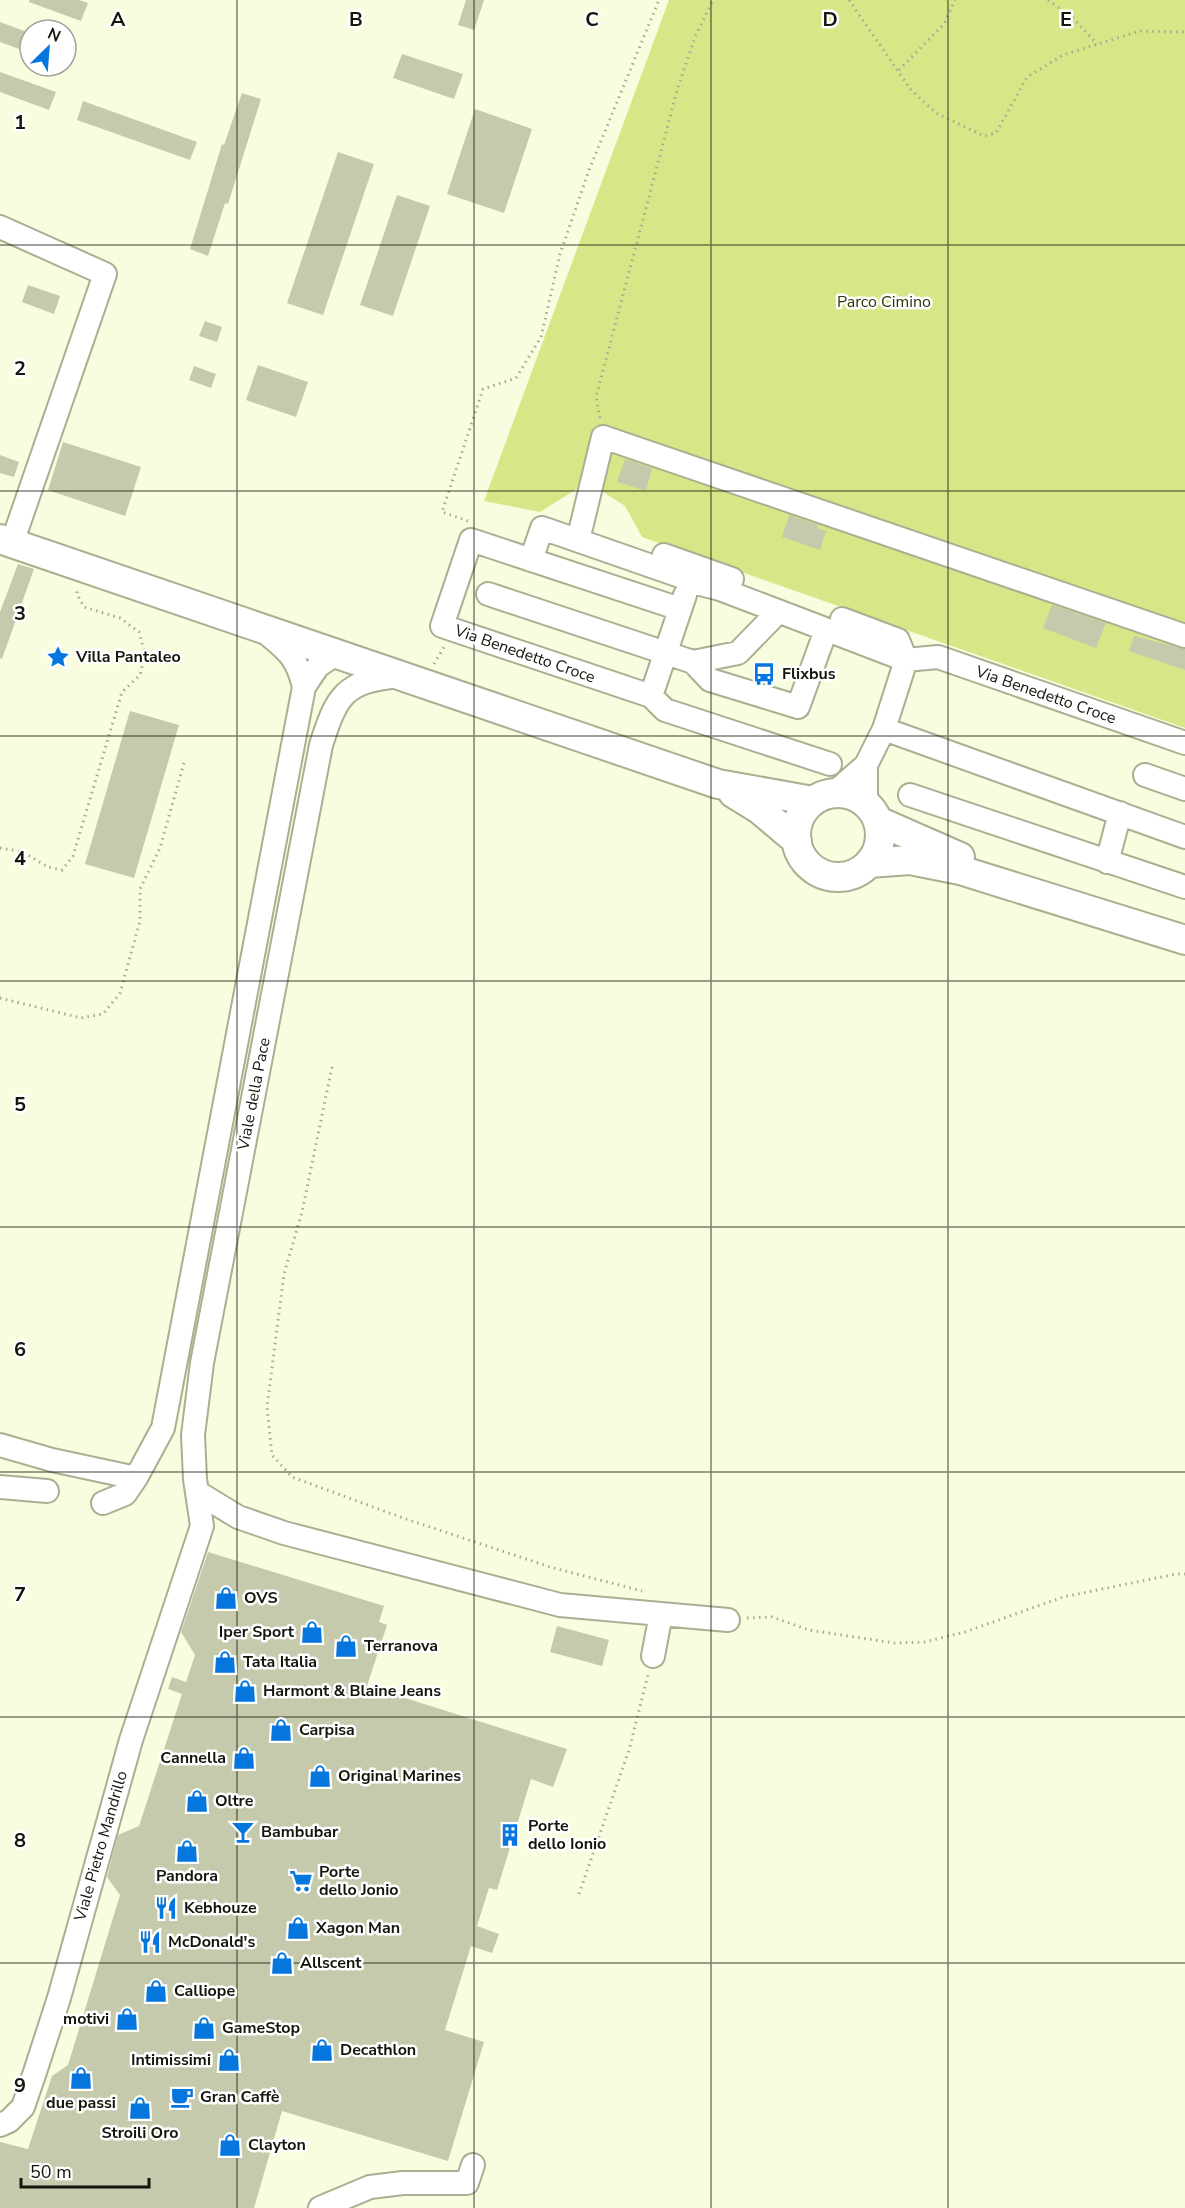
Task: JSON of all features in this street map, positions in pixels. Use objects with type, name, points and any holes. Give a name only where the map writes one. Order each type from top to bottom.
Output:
[{"type":"main road","points":[[6,541],[718,784],[824,797],[857,797],[872,812],[1058,899]]},
{"type":"main road","points":[[718,784],[759,809],[797,841]]},
{"type":"main road","points":[[824,797],[800,819],[797,841],[801,854],[809,865],[820,872],[833,876],[846,876],[859,871],[869,863],[879,843],[880,832],[872,812]]},
{"type":"main road","points":[[869,863],[910,860],[960,870],[1185,940]]},
{"type":"street","points":[[0,227],[105,274],[6,541]]},
{"type":"street","points":[[581,528],[603,437],[1185,636]]},
{"type":"street","points":[[531,560],[546,516],[695,566],[898,640],[906,660],[884,729],[866,765],[824,797]]},
{"type":"street","points":[[542,528],[689,581],[720,589],[906,660]]},
{"type":"street","name":"Via Benedetto Croce","points":[[680,609],[471,540],[442,626],[651,696],[664,710],[830,764]]},
{"type":"street","points":[[651,696],[689,581]]},
{"type":"street","points":[[488,594],[693,662],[738,653],[778,612]]},
{"type":"street","points":[[261,629],[285,648],[299,667],[304,687]]},
{"type":"street","points":[[693,662],[710,681],[798,707],[825,630]]},
{"type":"street","points":[[304,687],[318,666],[336,654]]},
{"type":"street","name":"Via Benedetto Croce","points":[[906,660],[938,657],[1185,743]]},
{"type":"street","name":"Viale della Pace","points":[[192,1558],[202,1526],[193,1435],[202,1363],[321,745],[329,719],[339,699],[352,687],[374,679],[411,680]]},
{"type":"street","name":"Viale della Pace","points":[[103,1503],[125,1494],[163,1428],[304,687]]},
{"type":"street","points":[[884,729],[1185,837]]},
{"type":"street","points":[[866,765],[872,812]]},
{"type":"street","points":[[1145,775],[1185,789]]},
{"type":"street","points":[[910,795],[1185,887]]},
{"type":"street","points":[[1107,862],[1120,813]]},
{"type":"street","points":[[0,1445],[52,1460],[136,1478]]},
{"type":"street","points":[[0,1487],[47,1491]]},
{"type":"street","points":[[197,1492],[238,1517],[307,1539],[560,1605],[728,1620]]},
{"type":"street","name":"Viale Pietro Mandrillo","points":[[0,2125],[9,2121],[23,2107],[35,2072],[59,1998],[131,1740],[192,1558]]},
{"type":"street","points":[[653,1656],[660,1614]]},
{"type":"street","points":[[320,2208],[370,2187],[403,2183],[467,2183],[472,2165]]},
{"type":"path","points":[[473,523],[442,512],[483,389],[516,378],[541,337],[560,254],[589,170],[659,0]]},
{"type":"path","points":[[603,437],[596,397],[678,87],[695,37],[713,0]]},
{"type":"path","points":[[849,0],[911,90],[936,113],[984,136],[996,133],[1027,77],[1063,55],[1140,31],[1185,32]]},
{"type":"path","points":[[898,70],[944,24],[955,0]]},
{"type":"path","points":[[1048,0],[1072,17],[1097,44]]},
{"type":"path","points":[[0,848],[23,852],[48,867],[62,870],[73,856],[122,692],[140,675],[145,654],[139,632],[120,618],[84,607],[77,594],[75,565]]},
{"type":"path","points":[[411,680],[454,630]]},
{"type":"path","points":[[0,998],[81,1018],[104,1014],[120,993],[140,921],[140,889],[160,848],[184,763]]},
{"type":"path","points":[[332,1067],[302,1212],[284,1274],[267,1407],[272,1455],[292,1477],[403,1518],[550,1567],[648,1593]]},
{"type":"path","points":[[728,1620],[772,1617],[809,1630],[894,1643],[925,1642],[965,1632],[1063,1597],[1185,1574]]},
{"type":"path","points":[[579,1894],[629,1750],[653,1656]]},
{"type":"green space","name":"Parco Cimino","points":[[669,0],[1185,0],[1185,728],[642,537],[625,506],[588,482],[540,512],[484,501]]},
{"type":"building","points":[[29,0],[79,0],[88,3],[81,21],[29,2]]},
{"type":"building","points":[[466,0],[484,0],[474,30],[458,25]]},
{"type":"building","points":[[0,22],[18,29],[18,49],[0,42]]},
{"type":"building","points":[[402,54],[463,74],[454,99],[393,78]]},
{"type":"building","points":[[0,72],[56,92],[49,110],[0,92]]},
{"type":"building","points":[[242,93],[261,99],[228,204],[225,203],[208,256],[190,249],[222,144],[224,145]]},
{"type":"building","points":[[83,101],[197,142],[190,160],[77,120]]},
{"type":"building","points":[[475,109],[532,129],[504,213],[447,194]]},
{"type":"building","points":[[338,152],[374,164],[323,315],[287,303]]},
{"type":"building","points":[[397,195],[430,206],[393,316],[360,305]]},
{"type":"building","points":[[28,285],[60,296],[54,314],[22,302]]},
{"type":"building","points":[[205,321],[222,327],[217,342],[199,336]]},
{"type":"building","points":[[258,365],[308,382],[296,417],[246,400]]},
{"type":"building","points":[[194,366],[216,374],[211,388],[189,380]]},
{"type":"building","points":[[63,442],[141,467],[125,516],[48,490]]},
{"type":"building","points":[[0,455],[19,462],[14,477],[0,473]]},
{"type":"building","points":[[625,459],[652,468],[646,491],[617,482]]},
{"type":"building","points":[[789,515],[818,525],[817,528],[826,531],[820,550],[782,537]]},
{"type":"building","points":[[18,564],[34,569],[2,659],[0,658],[0,612]]},
{"type":"building","points":[[1052,605],[1106,623],[1096,648],[1043,628]]},
{"type":"building","points":[[1134,636],[1185,649],[1185,670],[1129,651]]},
{"type":"building","points":[[130,711],[179,725],[134,878],[85,864]]},
{"type":"building","name":"Porte dello Jonio","points":[[208,1552],[384,1606],[379,1622],[387,1625],[367,1686],[567,1749],[553,1787],[531,1779],[497,1890],[489,1888],[477,1926],[499,1934],[492,1953],[471,1946],[445,2030],[484,2042],[448,2161],[282,2111],[254,2208],[0,2208],[0,2142],[28,2149],[52,2076],[68,2065],[120,1895],[107,1877],[118,1835],[139,1826],[182,1694],[168,1689],[172,1677],[186,1682],[195,1655],[181,1632]]},
{"type":"building","points":[[557,1626],[609,1640],[602,1666],[550,1652]]},
{"type":"place","name":"Villa Pantaleo","points":[[58,657]]},
{"type":"place","name":"Flixbus","points":[[764,674]]},
{"type":"place","name":"OVS","points":[[226,1598]]},
{"type":"place","name":"Iper Sport","points":[[312,1632]]},
{"type":"place","name":"Terranova","points":[[346,1646]]},
{"type":"place","name":"Tata Italia","points":[[225,1662]]},
{"type":"place","name":"Harmont & Blaine Jeans","points":[[245,1691]]},
{"type":"place","name":"Carpisa","points":[[281,1730]]},
{"type":"place","name":"Cannella","points":[[244,1758]]},
{"type":"place","name":"Original Marines","points":[[320,1776]]},
{"type":"place","name":"Oltre","points":[[197,1801]]},
{"type":"place","name":"Bambubar","points":[[243,1832]]},
{"type":"place","name":"Porte dello Ionio","points":[[510,1835]]},
{"type":"place","name":"Pandora","points":[[187,1851]]},
{"type":"place","name":"Porte dello Jonio","points":[[301,1881]]},
{"type":"place","name":"Kebhouze","points":[[166,1908]]},
{"type":"place","name":"Xagon Man","points":[[298,1928]]},
{"type":"place","name":"McDonald's","points":[[150,1942]]},
{"type":"place","name":"Allscent","points":[[282,1963]]},
{"type":"place","name":"Calliope","points":[[156,1991]]},
{"type":"place","name":"motivi","points":[[127,2019]]},
{"type":"place","name":"GameStop","points":[[204,2028]]},
{"type":"place","name":"Decathlon","points":[[322,2050]]},
{"type":"place","name":"Intimissimi","points":[[229,2060]]},
{"type":"place","name":"due passi","points":[[81,2078]]},
{"type":"place","name":"Gran Caffè","points":[[182,2097]]},
{"type":"place","name":"Stroili Oro","points":[[140,2108]]},
{"type":"place","name":"Clayton","points":[[230,2145]]}]
